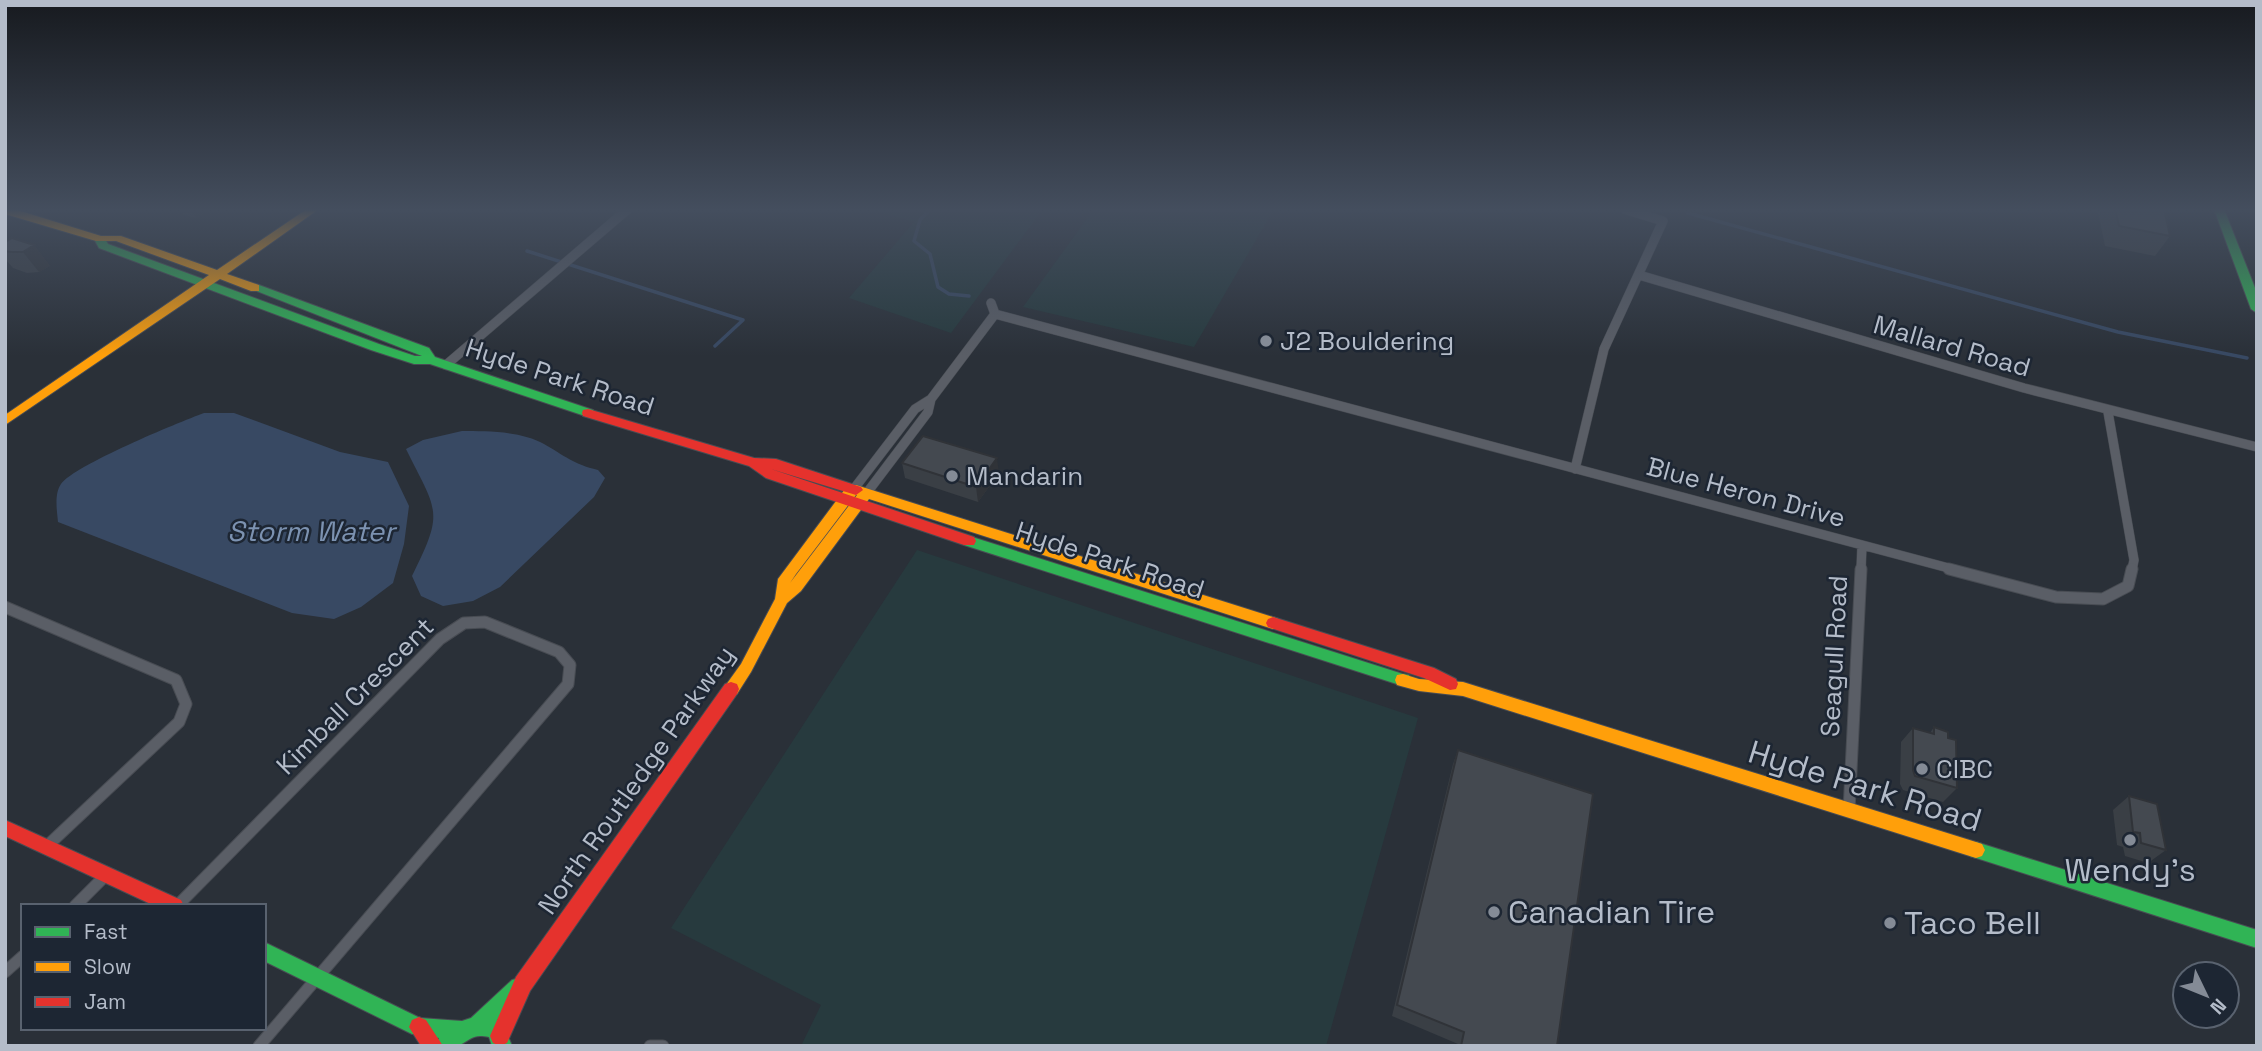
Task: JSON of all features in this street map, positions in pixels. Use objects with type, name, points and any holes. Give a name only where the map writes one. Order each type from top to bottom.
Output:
[{"type":"main road","name":"Hyde Park Road","points":[[164,258],[364,344],[414,360],[431,360],[624,425],[754,463],[776,464],[855,497],[1429,673],[1457,688],[2257,939]]},
{"type":"main road","points":[[5,421],[243,258]]},
{"type":"main road","points":[[2238,258],[2257,309]]},
{"type":"main road","name":"North Routledge Parkway","points":[[477,1024],[523,984],[746,668],[782,599],[783,583],[791,570],[855,497]]},
{"type":"main road","points":[[5,828],[171,904]]},
{"type":"main road","points":[[266,952],[419,1027],[461,1030]]},
{"type":"main road","name":"North Routledge Parkway","points":[[501,1041],[523,984]]},
{"type":"main road","points":[[445,1046],[461,1030],[477,1024],[495,1029],[501,1041]]},
{"type":"main road","points":[[419,1027],[433,1046]]},
{"type":"street","points":[[446,365],[571,258]]},
{"type":"street","points":[[1575,469],[1604,349],[1647,258]]},
{"type":"street","name":"Mallard Road","points":[[1639,275],[1986,379],[2108,412],[2257,447]]},
{"type":"street","points":[[855,497],[928,412],[931,399],[995,314],[991,303]]},
{"type":"street","name":"Blue Heron Drive","points":[[995,314],[2056,597],[2103,599],[2128,586],[2134,560],[2108,412]]},
{"type":"street","name":"Seagull Road","points":[[1849,811],[1862,545]]},
{"type":"street","points":[[5,607],[176,680],[186,704],[179,722],[46,847]]},
{"type":"street","name":"Kimball Crescent","points":[[178,904],[448,633],[464,623],[485,622],[559,652],[570,665],[568,684],[259,1046]]},
{"type":"street","points":[[77,904],[106,875]]},
{"type":"street","points":[[5,972],[21,958]]},
{"type":"street","points":[[650,1046],[663,1046]]},
{"type":"green space","points":[[883,258],[1007,258],[951,333],[849,298]]},
{"type":"green space","points":[[1058,258],[1246,258],[1194,347],[1023,307]]},
{"type":"green space","points":[[917,550],[1418,718],[1326,1046],[801,1046],[821,1005],[671,928]]},
{"type":"water","name":"Storm Water","points":[[204,413],[234,413],[340,452],[388,462],[409,506],[404,544],[393,583],[361,607],[334,619],[292,613],[58,522],[57,493],[61,484],[70,476],[128,445]]},
{"type":"water","name":"Storm Water","points":[[462,431],[525,436],[575,462],[598,470],[605,478],[594,497],[500,587],[473,601],[443,606],[421,596],[412,576],[429,537],[433,511],[425,486],[406,449],[423,440]]},
{"type":"building","points":[[923,436],[997,458],[976,487],[902,463]]},
{"type":"building","points":[[1934,727],[1948,732],[1948,738],[1956,740],[1957,788],[1915,776],[1913,728],[1934,734]]},
{"type":"building","name":"Canadian Tire","points":[[1458,750],[1593,794],[1557,1046],[1461,1046],[1464,1032],[1397,1005]]},
{"type":"building","points":[[2129,796],[2157,804],[2166,850],[2141,843],[2140,833],[2133,832]]},
{"type":"waterway","points":[[549,258],[743,320],[715,346]]},
{"type":"waterway","points":[[931,258],[938,287],[949,294],[969,296]]},
{"type":"waterway","points":[[1851,258],[2118,332],[2247,358]]},
{"type":"traffic: fast","points":[[135,258],[375,347],[414,360],[431,360],[588,413]]},
{"type":"traffic: fast","points":[[2238,258],[2257,309]]},
{"type":"traffic: fast","points":[[255,288],[425,351],[431,360]]},
{"type":"traffic: fast","points":[[969,541],[1403,680]]},
{"type":"traffic: fast","points":[[1976,850],[2257,939]]},
{"type":"traffic: fast","points":[[266,952],[419,1027],[461,1030]]},
{"type":"traffic: fast","points":[[477,1025],[519,987]]},
{"type":"traffic: fast","points":[[445,1046],[461,1031],[480,1026],[495,1029],[502,1046]]},
{"type":"traffic: slow","points":[[172,258],[255,288]]},
{"type":"traffic: slow","points":[[5,421],[243,258]]},
{"type":"traffic: slow","points":[[856,490],[1273,623]]},
{"type":"traffic: slow","points":[[782,599],[783,583],[791,570],[850,493]]},
{"type":"traffic: slow","points":[[731,689],[746,668],[782,599],[796,587],[862,499]]},
{"type":"traffic: slow","points":[[1403,680],[1419,685],[1463,689],[1976,850]]},
{"type":"traffic: jam","points":[[588,413],[754,463],[776,464],[856,490]]},
{"type":"traffic: jam","points":[[754,463],[771,475],[969,541]]},
{"type":"traffic: jam","points":[[1273,623],[1429,673],[1450,684]]},
{"type":"traffic: jam","points":[[500,1036],[523,984],[731,689]]},
{"type":"traffic: jam","points":[[5,828],[171,904]]},
{"type":"traffic: jam","points":[[419,1027],[433,1046]]},
{"type":"place","name":"J2 Bouldering","points":[[1266,341]]},
{"type":"place","name":"Mandarin","points":[[952,476]]},
{"type":"place","name":"CIBC","points":[[1922,769]]},
{"type":"place","name":"Wendy's","points":[[2130,840]]},
{"type":"place","name":"Canadian Tire","points":[[1494,912]]},
{"type":"place","name":"Taco Bell","points":[[1890,923]]}]
